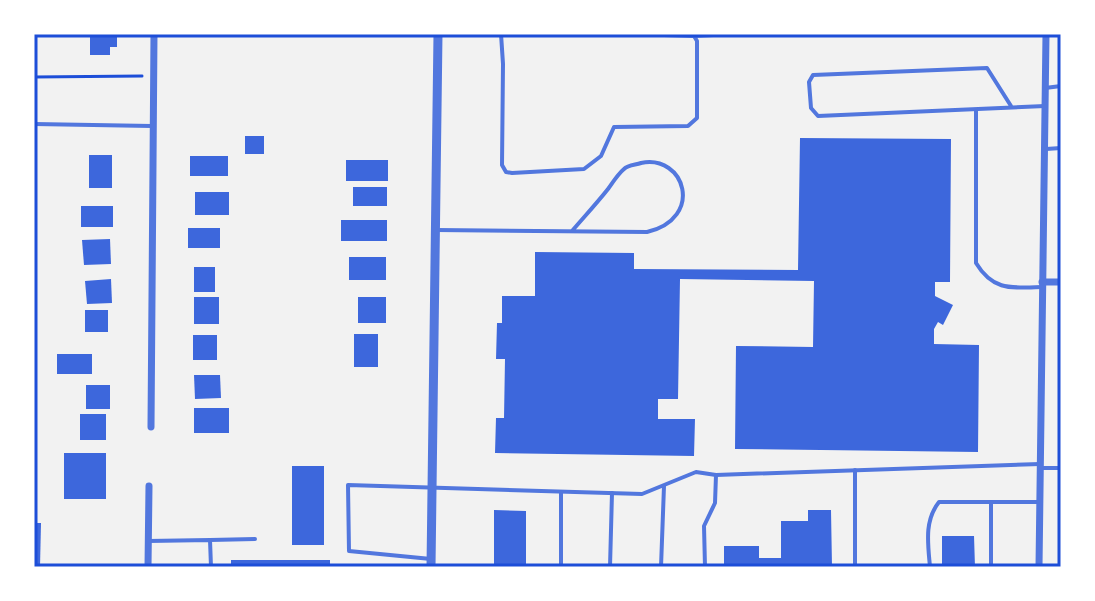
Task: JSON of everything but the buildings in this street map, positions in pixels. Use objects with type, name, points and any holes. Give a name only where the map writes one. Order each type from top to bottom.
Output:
[{"type":"street","points":[[151,427],[154,34]]},
{"type":"street","points":[[431,563],[438,34]]},
{"type":"street","points":[[1039,567],[1046,34]]},
{"type":"street","points":[[1042,285],[1061,282]]},
{"type":"street","points":[[148,567],[149,486]]},
{"type":"lane","points":[[501,34],[502,165],[506,172],[512,173],[584,169],[601,156],[614,127],[688,126],[694,122],[697,118],[697,41],[694,36]]},
{"type":"lane","points":[[634,34],[732,34]]},
{"type":"lane","points":[[1011,106],[987,68],[813,75],[809,82],[811,108],[818,116],[1045,106]]},
{"type":"lane","points":[[1045,88],[1061,86]]},
{"type":"lane","points":[[976,111],[976,263],[985,277],[996,284],[1014,288],[1042,285]]},
{"type":"lane","points":[[34,124],[153,126]]},
{"type":"lane","points":[[1044,149],[1061,148]]},
{"type":"lane","points":[[436,230],[647,232],[664,228],[677,217],[683,196],[681,180],[668,167],[647,162],[626,167],[572,231]]},
{"type":"lane","points":[[431,563],[349,551],[348,485],[642,494],[696,472],[716,475],[1040,466],[1061,468]]},
{"type":"lane","points":[[855,470],[855,567]]},
{"type":"lane","points":[[705,567],[704,526],[715,503],[716,475]]},
{"type":"lane","points":[[661,567],[664,486]]},
{"type":"lane","points":[[561,492],[561,567]]},
{"type":"lane","points":[[610,567],[612,493]]},
{"type":"lane","points":[[930,567],[930,513],[939,502],[1040,502]]},
{"type":"lane","points":[[991,502],[991,567]]},
{"type":"lane","points":[[148,541],[255,539]]},
{"type":"lane","points":[[210,540],[211,567]]},
{"type":"path","points":[[34,77],[153,76]]}]
